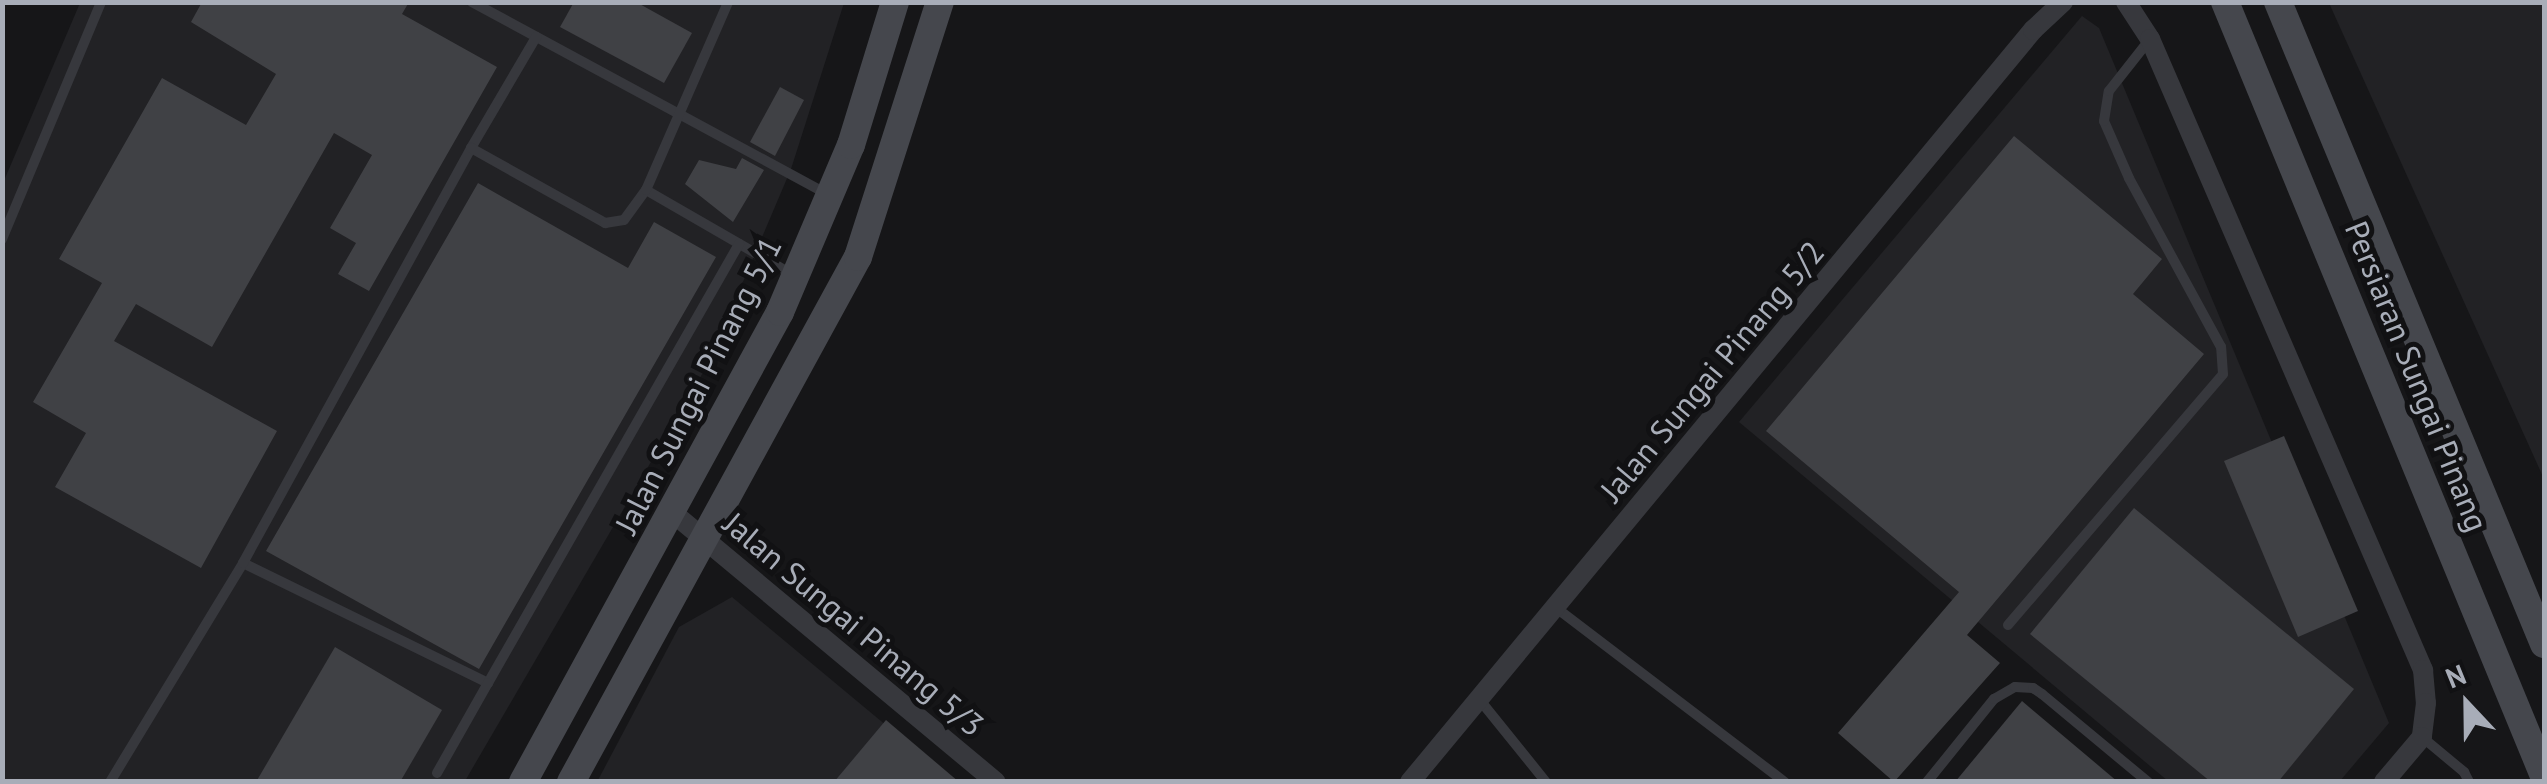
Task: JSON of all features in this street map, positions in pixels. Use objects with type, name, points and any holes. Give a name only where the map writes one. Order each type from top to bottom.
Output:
[{"type":"street","name":"Jalan Sungai Pinang 5/1","points":[[522,782],[672,513],[796,276],[830,196],[895,2]]},
{"type":"street","points":[[571,782],[858,257],[940,2]]},
{"type":"street","name":"Jalan Sungai Pinang 5/2","points":[[1410,782],[2033,30],[2063,2]]},
{"type":"street","points":[[2126,2],[2150,39],[2423,670],[2426,702],[2422,736],[2387,780]]},
{"type":"street","name":"Persiaran Sungai Pinang","points":[[2225,2],[2544,776]]},
{"type":"street","name":"Persiaran Sungai Pinang","points":[[2278,2],[2544,644]]},
{"type":"street","name":"Jalan Sungai Pinang 5/3","points":[[672,513],[996,782]]},
{"type":"lane","points":[[2,239],[101,2]]},
{"type":"lane","points":[[472,2],[830,196]]},
{"type":"lane","points":[[471,148],[606,223],[618,223],[630,216],[646,190],[728,2]]},
{"type":"lane","points":[[110,782],[243,563],[536,37]]},
{"type":"lane","points":[[2008,625],[2223,374],[2221,347],[2129,178],[2104,121],[2109,91],[2150,39]]},
{"type":"lane","points":[[646,190],[796,276]]},
{"type":"lane","points":[[437,774],[740,244]]},
{"type":"lane","points":[[243,563],[488,683]]},
{"type":"lane","points":[[1555,607],[1785,782]]},
{"type":"lane","points":[[1927,782],[1994,699],[2015,687],[2033,688],[2042,694],[2148,782]]},
{"type":"lane","points":[[1479,699],[1546,782]]},
{"type":"lane","points":[[2422,736],[2464,772],[2469,782]]},
{"type":"shaded area","points":[[80,3],[844,3],[791,169],[708,364],[465,781],[3,782],[3,183]]},
{"type":"shaded area","points":[[2329,3],[2544,3],[2544,479]]},
{"type":"shaded area","points":[[2082,16],[2099,28],[2389,723],[2340,781],[2168,781],[1739,422]]},
{"type":"shaded area","points":[[732,597],[953,781],[597,782],[679,627]]},
{"type":"building","points":[[202,2],[409,2],[402,14],[497,67],[369,291],[338,274],[356,243],[330,228],[372,155],[334,133],[212,347],[136,304],[114,341],[277,431],[201,568],[55,487],[86,433],[33,402],[102,283],[59,259],[162,78],[246,125],[276,74],[191,22]]},
{"type":"building","points":[[574,2],[636,2],[692,33],[664,83],[560,27]]},
{"type":"building","points":[[780,87],[804,100],[775,156],[750,142]]},
{"type":"building","points":[[2014,136],[2162,259],[2133,294],[2204,354],[1967,635],[2000,663],[1894,782],[1838,733],[1959,592],[1766,431]]},
{"type":"building","points":[[742,158],[764,170],[733,222],[685,184],[699,160],[736,169]]},
{"type":"building","points":[[478,183],[628,268],[654,222],[716,257],[479,669],[266,551]]},
{"type":"building","points":[[2284,436],[2358,611],[2298,637],[2224,461]]},
{"type":"building","points":[[2134,508],[2354,689],[2278,782],[2211,782],[2030,634]]},
{"type":"building","points":[[335,647],[442,710],[400,782],[256,782]]},
{"type":"building","points":[[2022,701],[2118,782],[1955,782]]},
{"type":"building","points":[[886,720],[959,782],[834,782]]}]
